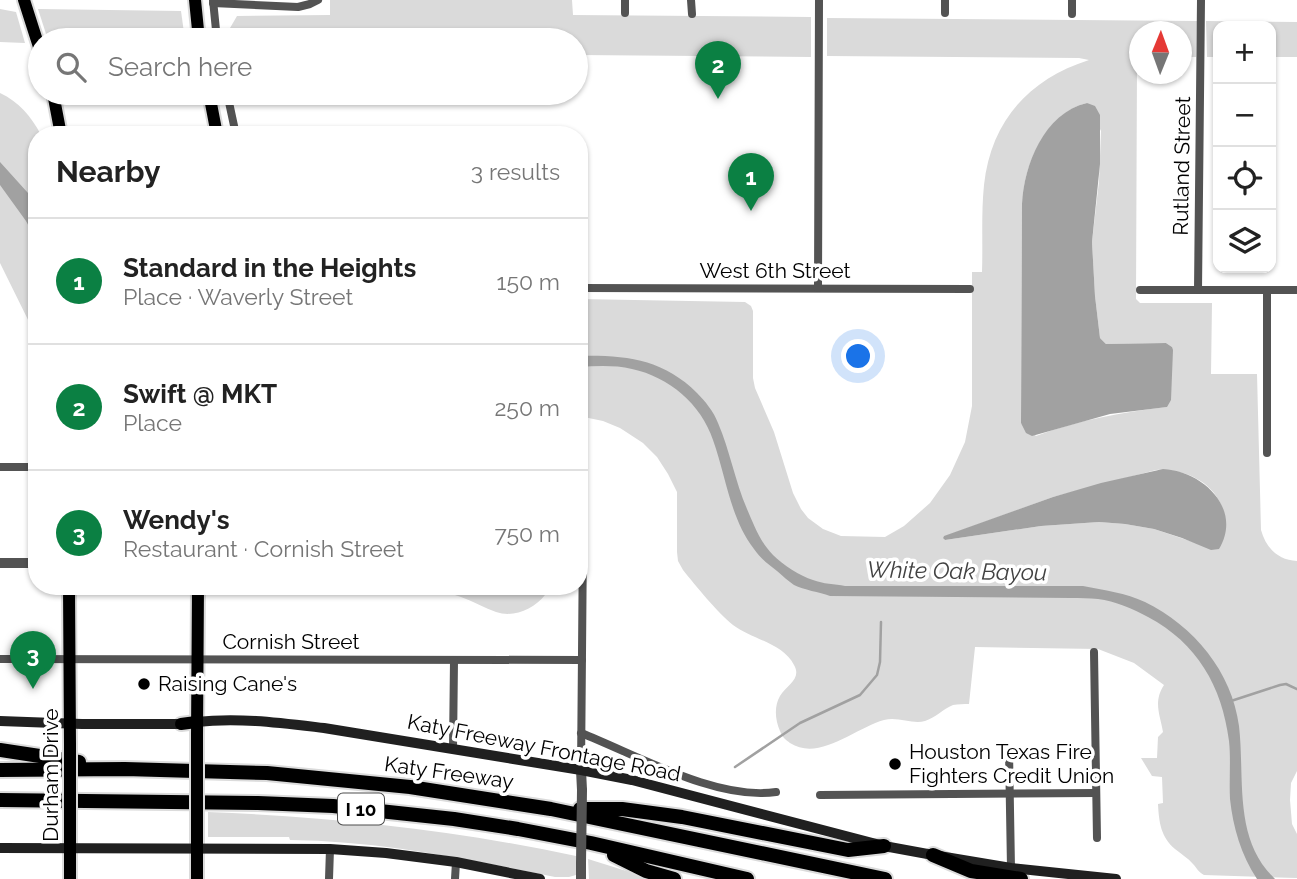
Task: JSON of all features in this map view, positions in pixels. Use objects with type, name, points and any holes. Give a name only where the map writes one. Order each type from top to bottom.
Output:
[{"type":"highway","points":[[0,750],[125,769]]},
{"type":"highway","name":"Katy Freeway","points":[[0,770],[125,769],[279,774],[410,788],[551,809],[885,879]]},
{"type":"highway","name":"I 10","points":[[0,801],[332,806],[518,829],[747,879]]},
{"type":"highway","points":[[551,809],[622,809],[682,817],[848,850],[884,846]]},
{"type":"highway","points":[[591,843],[646,871],[674,879]]},
{"type":"highway","points":[[933,855],[971,871],[1016,873]]},
{"type":"main road","points":[[24,0],[33,28]]},
{"type":"main road","points":[[195,0],[198,28]]},
{"type":"main road","points":[[56,105],[60,126]]},
{"type":"main road","points":[[211,105],[215,126]]},
{"type":"main road","name":"Durham Drive","points":[[69,595],[70,879]]},
{"type":"main road","points":[[197,879],[198,595]]},
{"type":"main road","name":"Katy Freeway Frontage Road","points":[[0,721],[70,729],[181,724],[197,729],[230,720],[324,728],[581,770],[668,789],[884,846],[933,855]]},
{"type":"main road","points":[[0,848],[330,849],[456,862],[540,879]]},
{"type":"main road","points":[[1016,873],[1115,879]]},
{"type":"street","points":[[216,28],[213,1],[298,7],[318,0]]},
{"type":"street","points":[[625,0],[625,13]]},
{"type":"street","points":[[691,0],[692,14]]},
{"type":"street","points":[[818,288],[819,0]]},
{"type":"street","points":[[945,0],[945,13]]},
{"type":"street","points":[[1072,0],[1072,14]]},
{"type":"street","name":"Rutland Street","points":[[1198,290],[1201,0]]},
{"type":"street","points":[[230,105],[234,126]]},
{"type":"street","name":"West 6th Street","points":[[588,288],[970,289]]},
{"type":"street","points":[[1140,290],[1297,290]]},
{"type":"street","points":[[1267,290],[1267,453]]},
{"type":"street","points":[[0,467],[28,467]]},
{"type":"street","points":[[0,564],[28,564]]},
{"type":"street","points":[[581,879],[583,595]]},
{"type":"street","points":[[1094,652],[1097,838]]},
{"type":"street","name":"Cornish Street","points":[[0,659],[582,660]]},
{"type":"street","points":[[453,749],[454,660]]},
{"type":"street","points":[[582,733],[684,776],[719,787],[752,794],[776,792]]},
{"type":"street","points":[[1009,751],[1016,873]]},
{"type":"street","points":[[820,795],[1096,793]]},
{"type":"street","points":[[329,879],[330,849]]},
{"type":"street","points":[[455,879],[456,862]]},
{"type":"shaded area","points":[[330,0],[572,0],[573,15],[811,17],[811,57],[588,55],[588,28],[230,28],[237,16],[330,15]]},
{"type":"shaded area","points":[[0,9],[16,12],[25,43],[0,42]]},
{"type":"shaded area","points":[[38,9],[181,11],[183,28],[44,28]]},
{"type":"shaded area","points":[[827,18],[1197,21],[1196,57],[1192,57],[1192,21],[1129,21],[1129,84],[1137,84],[1136,299],[1140,303],[1212,303],[1211,374],[1257,374],[1261,530],[1274,552],[1297,561],[1297,771],[1291,783],[1290,800],[1292,824],[1297,834],[1297,878],[1204,875],[1170,844],[1159,817],[1158,804],[1163,803],[1162,777],[1152,776],[1141,758],[1157,758],[1158,737],[1163,732],[1158,703],[1164,685],[1134,663],[1098,649],[975,647],[969,704],[953,705],[920,722],[884,720],[837,742],[813,749],[790,743],[781,733],[776,709],[780,696],[795,678],[794,665],[775,646],[733,625],[683,570],[677,552],[677,492],[657,457],[643,443],[620,428],[588,418],[588,299],[745,302],[753,311],[755,388],[774,432],[793,493],[801,509],[823,529],[841,536],[885,537],[904,526],[930,503],[950,475],[965,442],[972,406],[972,272],[982,272],[984,185],[995,141],[1004,122],[1031,91],[1068,68],[1089,60],[827,56]],"holes":[[[1087,103],[1101,131],[1092,242],[1100,338],[1106,344],[1166,343],[1172,347],[1167,407],[1101,417],[1036,436],[1021,423],[1024,189],[1032,158],[1049,129],[1072,109]],[[1156,470],[1175,471],[1194,477],[1210,489],[1221,505],[1225,527],[1196,543],[1154,529],[1099,522],[1041,526],[945,540],[943,537],[1053,497]]]},
{"type":"shaded area","points":[[1206,21],[1213,21],[1213,57],[1207,57]]},
{"type":"shaded area","points":[[1276,22],[1297,22],[1297,57],[1276,57]]},
{"type":"shaded area","points":[[0,93],[24,110],[35,126],[28,126],[28,320],[0,263]]},
{"type":"shaded area","points":[[1087,103],[1095,106],[1100,115],[1100,164],[1092,242],[1100,338],[1106,344],[1166,343],[1172,347],[1171,400],[1167,407],[1110,414],[1032,436],[1026,433],[1021,423],[1024,189],[1032,158],[1048,129],[1072,109]]},
{"type":"shaded area","points":[[0,162],[28,193],[28,225],[26,221],[0,185]]},
{"type":"shaded area","points":[[588,356],[642,361],[671,373],[697,393],[716,419],[743,498],[761,539],[777,559],[808,578],[845,586],[1083,586],[1138,599],[1179,624],[1208,653],[1228,687],[1239,726],[1247,827],[1252,846],[1275,879],[1257,879],[1239,840],[1230,799],[1230,755],[1226,721],[1213,684],[1193,653],[1165,628],[1130,608],[1098,599],[830,596],[794,585],[756,552],[746,537],[734,510],[708,427],[692,404],[659,378],[632,369],[588,367]]},
{"type":"shaded area","points":[[1163,469],[1192,477],[1215,495],[1226,520],[1225,534],[1219,549],[1211,550],[1154,529],[1099,522],[1041,526],[945,540],[943,538],[1053,497]]},
{"type":"shaded area","points":[[455,595],[545,595],[523,611],[510,614],[503,614]]},
{"type":"shaded area","points":[[208,812],[347,821],[484,839],[576,856],[576,875],[555,877],[390,847],[290,840],[289,837],[208,837]]},
{"type":"shaded area","points":[[588,859],[652,879],[589,879]]},
{"type":"waterway","points":[[735,767],[800,723],[860,695],[877,675],[881,622]]},
{"type":"waterway","points":[[1231,701],[1280,685],[1286,684],[1297,689]]},
{"type":"place","name":"Swift @ MKT","points":[[718,99]]},
{"type":"place","name":"Standard in the Heights","points":[[751,211]]},
{"type":"place","name":"Raising Cane's","points":[[144,684]]},
{"type":"place","name":"Wendy's","points":[[33,689]]},
{"type":"place","name":"Houston Texas Fire Fighters Credit Union","points":[[895,764]]},
{"type":"water label","name":"White Oak Bayou","points":[[957,571]]}]
